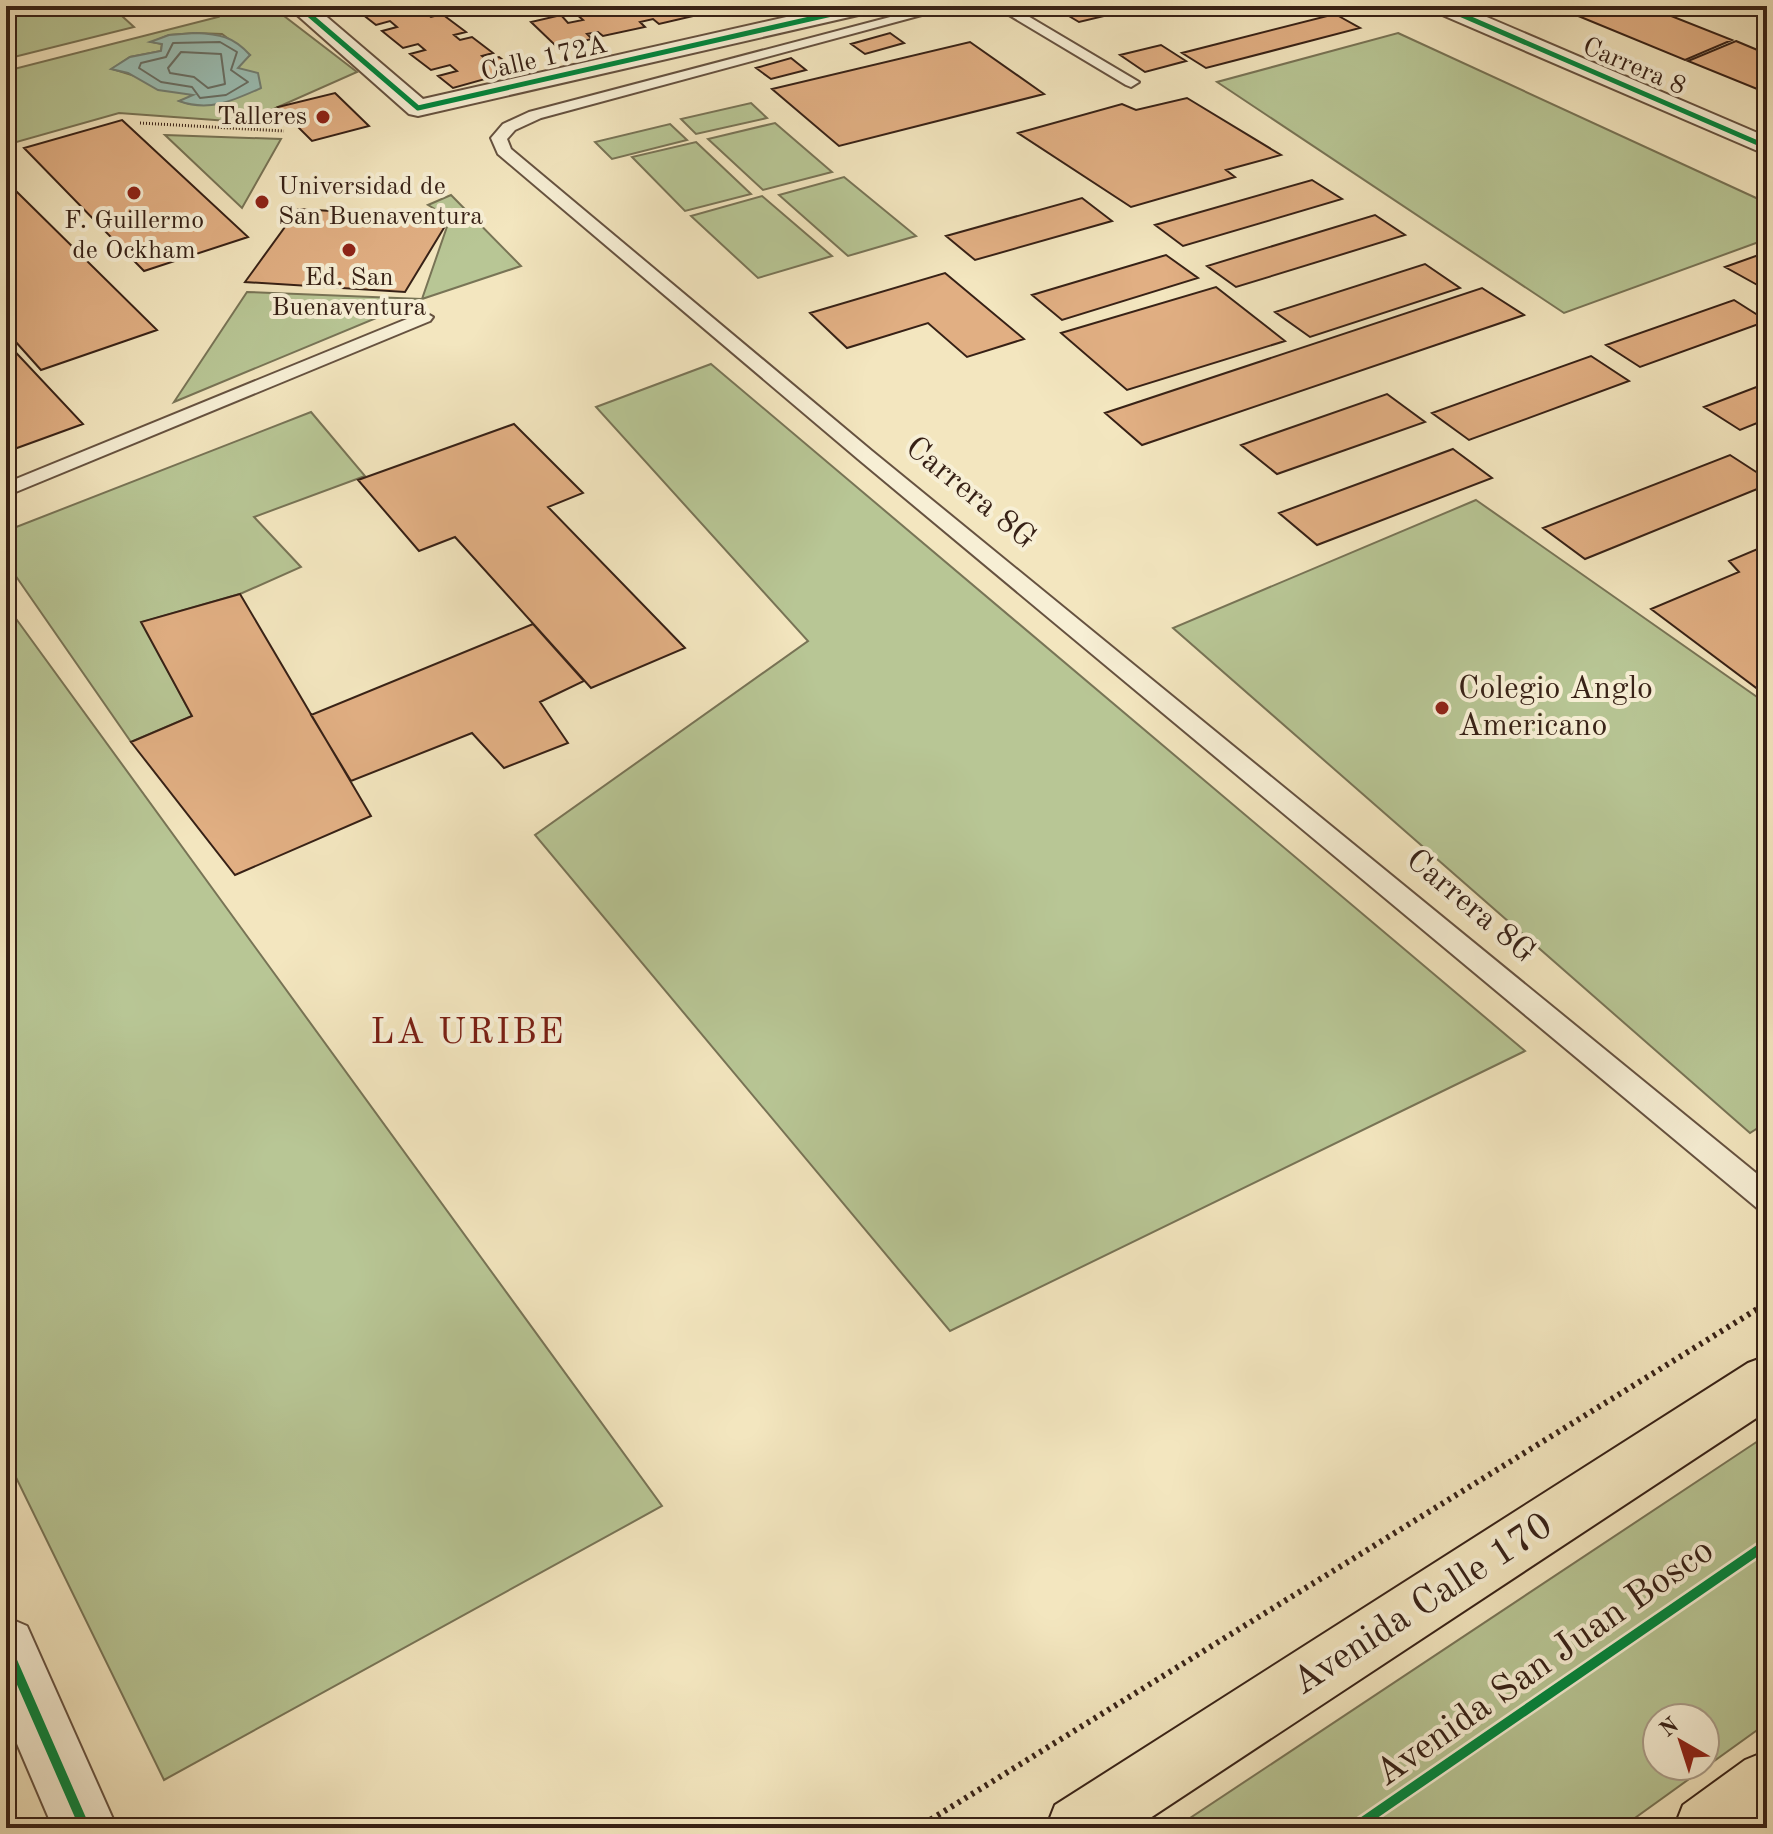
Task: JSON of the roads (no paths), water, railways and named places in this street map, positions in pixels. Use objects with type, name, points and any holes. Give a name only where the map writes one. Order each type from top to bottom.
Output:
[{"type":"main road","name":"Avenida Calle 170","points":[[1078,1828],[1767,1381]]},
{"type":"main road","points":[[1706,1828],[1767,1782]]},
{"type":"street","name":"Calle 172A","points":[[299,6],[418,108],[867,6]]},
{"type":"street","name":"Carrera 8","points":[[1441,6],[1767,147]]},
{"type":"street","points":[[6,1647],[85,1828]]},
{"type":"lane","name":"Carrera 8G","points":[[948,6],[535,115],[509,127],[499,138],[504,151],[853,445],[1767,1199]]},
{"type":"lane","points":[[1001,6],[1131,82]]},
{"type":"lane","points":[[6,490],[424,317]]},
{"type":"water","points":[[195,33],[225,37],[244,49],[250,55],[238,68],[258,73],[261,88],[220,104],[190,104],[179,101],[193,95],[158,90],[128,73],[111,69],[130,57],[161,51],[162,44],[150,42],[169,35]]},
{"type":"place","name":"Talleres","points":[[323,117]]},
{"type":"place","name":"F. Guillermo de Ockham","points":[[134,193]]},
{"type":"place","name":"Universidad de San Buenaventura","points":[[262,202]]},
{"type":"place","name":"Ed. San Buenaventura","points":[[349,250]]},
{"type":"place","name":"Colegio Anglo Americano","points":[[1442,708]]},
{"type":"district","name":"LA URIBE","points":[[468,1034]]}]
